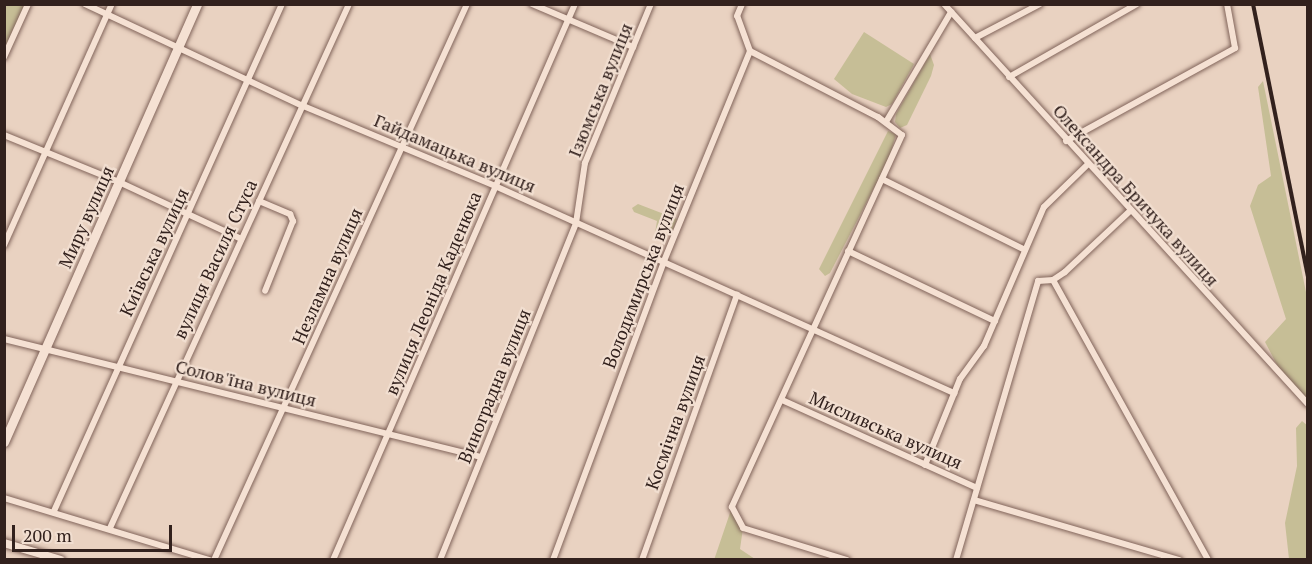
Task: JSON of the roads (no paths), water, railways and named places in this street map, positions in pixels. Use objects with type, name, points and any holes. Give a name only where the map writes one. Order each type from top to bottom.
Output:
[{"type":"main road","name":"Миру вулиця","points":[[4,442],[197,4]]},
{"type":"street","points":[[4,57],[28,4]]},
{"type":"street","name":"Гайдамацька вулиця","points":[[85,4],[303,106],[495,186],[799,320],[811,331],[954,393]]},
{"type":"street","points":[[4,245],[112,4]]},
{"type":"street","name":"Київська вулиця","points":[[54,511],[282,4]]},
{"type":"street","name":"вулиця Василя Стуса","points":[[110,528],[174,381],[242,239],[349,4]]},
{"type":"street","name":"Незламна вулиця","points":[[212,560],[285,408],[467,4]]},
{"type":"street","points":[[532,4],[633,47]]},
{"type":"street","name":"вулиця Леоніда Каденюка","points":[[333,560],[575,4]]},
{"type":"street","name":"Ізюмська вулиця","points":[[576,223],[585,163],[651,4]]},
{"type":"street","points":[[742,4],[737,16],[750,51],[886,122],[902,135],[732,507],[743,528],[847,560]]},
{"type":"street","name":"Олександра Бричука вулиця","points":[[944,4],[1087,165],[1308,404]]},
{"type":"street","points":[[975,38],[1040,4]]},
{"type":"street","points":[[1009,77],[1137,4]]},
{"type":"street","points":[[1066,141],[1235,48],[1227,4]]},
{"type":"street","points":[[886,122],[951,12]]},
{"type":"street","name":"Володимирська вулиця","points":[[553,560],[664,261],[750,51]]},
{"type":"street","points":[[4,135],[119,182],[242,239]]},
{"type":"street","points":[[925,465],[954,393],[995,321],[1023,249],[1044,207],[1087,165]]},
{"type":"street","points":[[882,179],[1023,249]]},
{"type":"street","points":[[259,201],[290,214],[293,221],[265,291]]},
{"type":"street","points":[[958,559],[1038,281],[1053,280],[1130,211]]},
{"type":"street","name":"Виноградна вулиця","points":[[440,560],[576,223]]},
{"type":"street","points":[[848,251],[995,321]]},
{"type":"street","points":[[1053,280],[1208,560]]},
{"type":"street","name":"Космічна вулиця","points":[[642,560],[737,294]]},
{"type":"street","name":"Солов'їна вулиця","points":[[4,339],[481,458]]},
{"type":"street","name":"Мисливська вулиця","points":[[782,400],[977,488]]},
{"type":"street","points":[[4,498],[54,511],[212,560]]},
{"type":"street","points":[[974,500],[1179,560]]},
{"type":"street","points":[[4,543],[61,560]]},
{"type":"railway","points":[[1253,4],[1308,276]]}]
